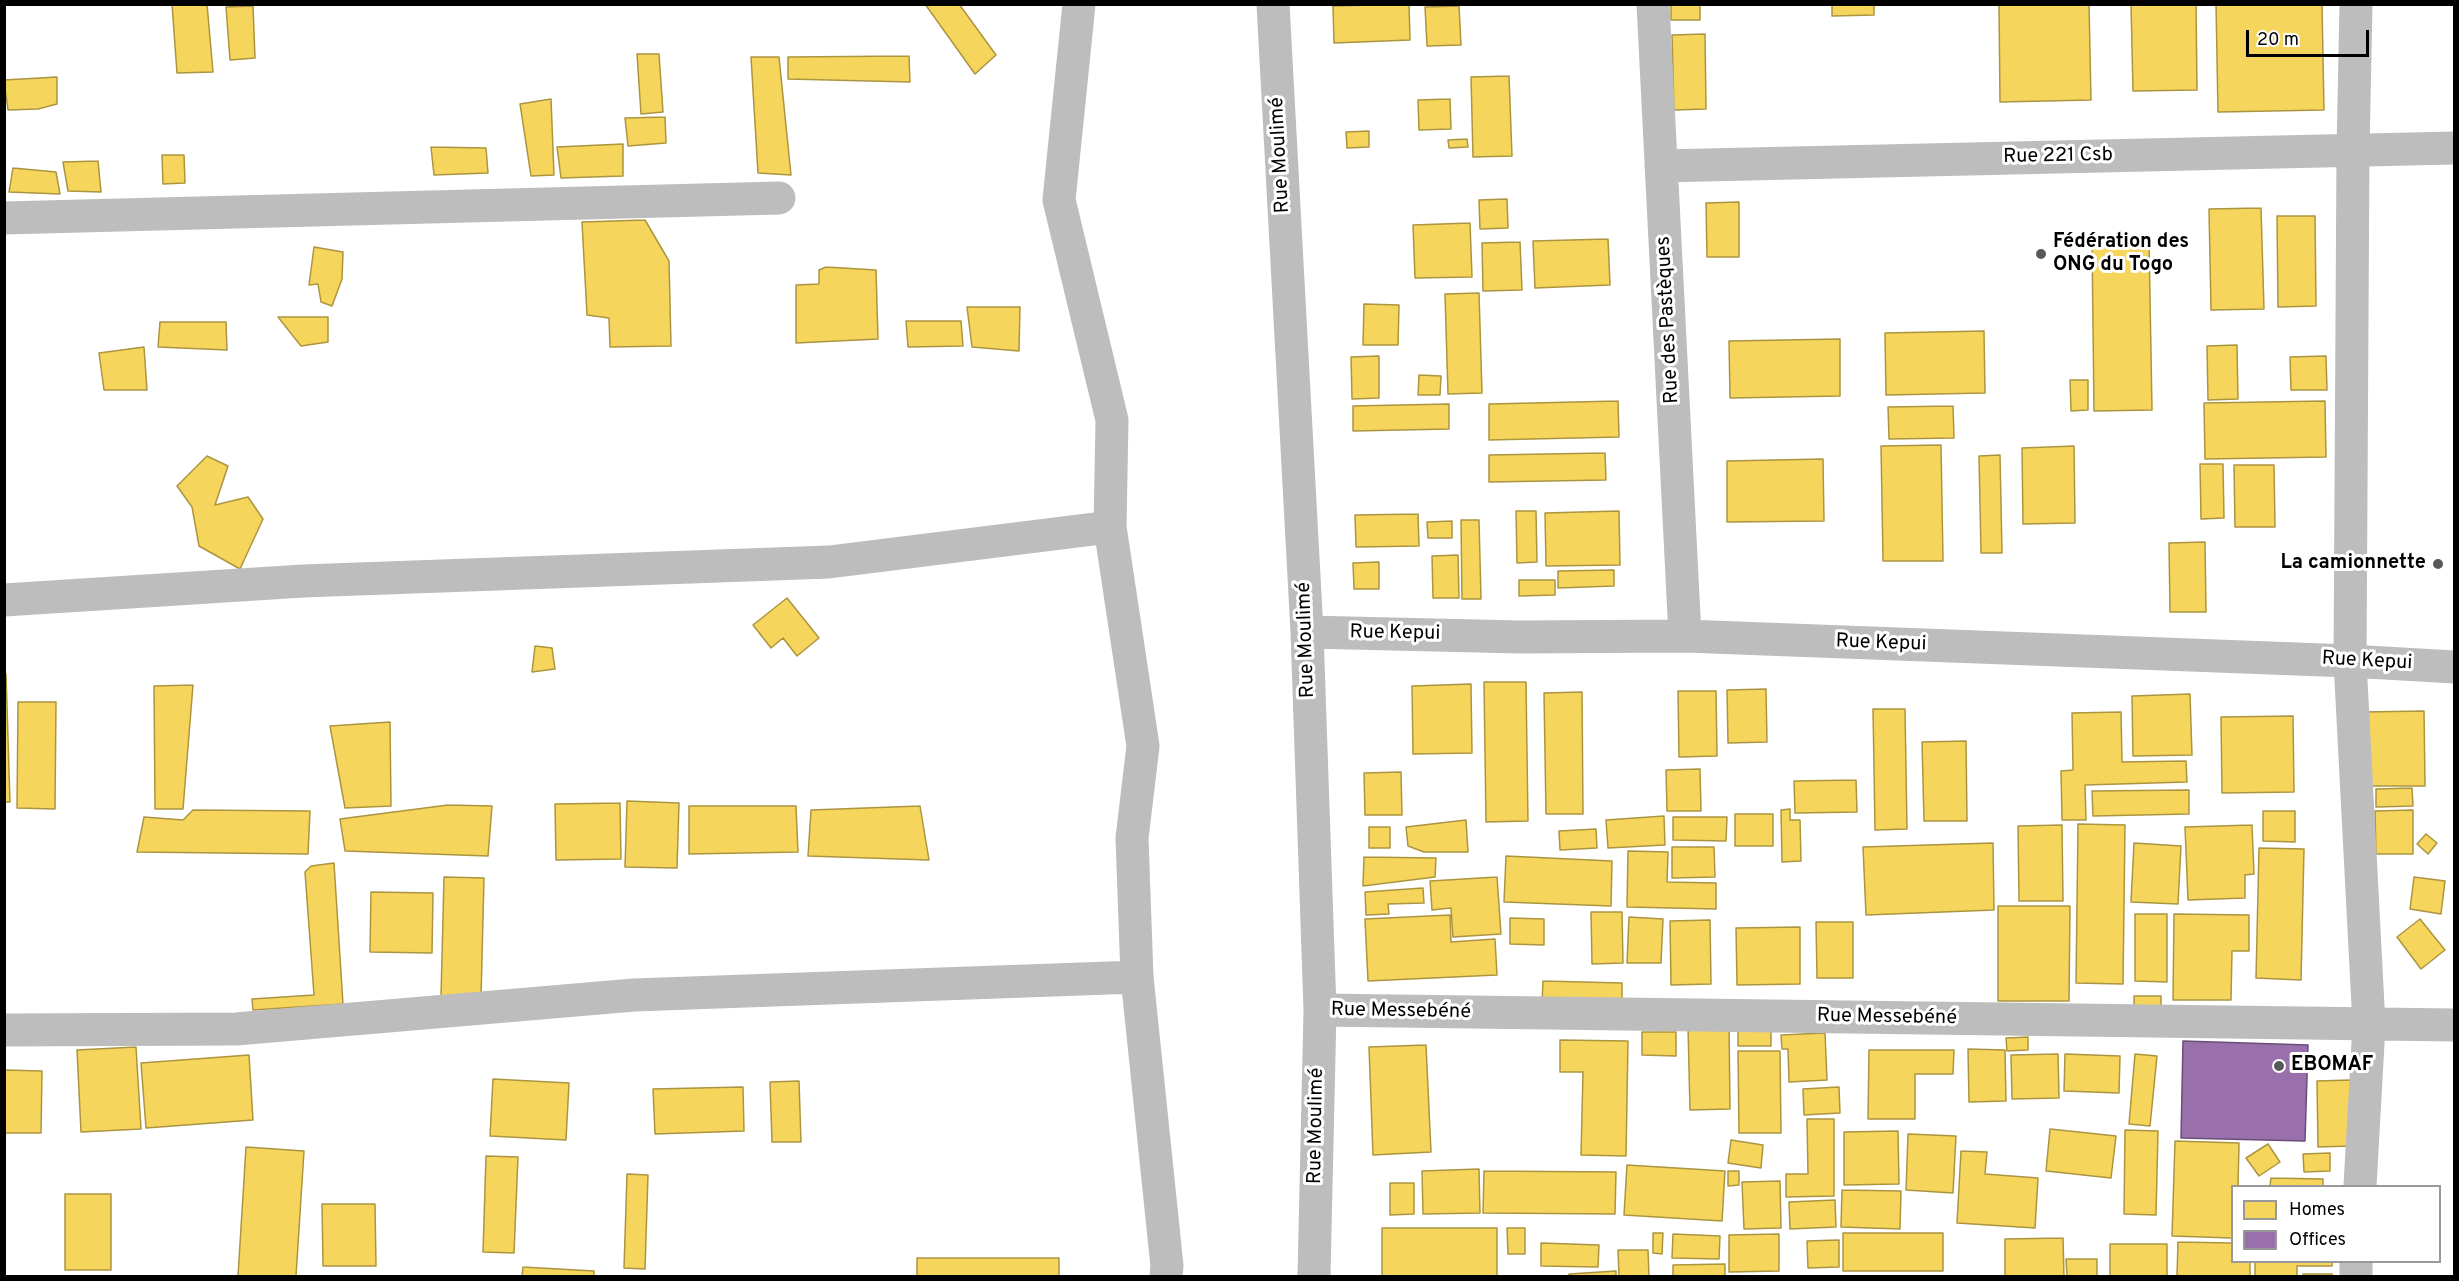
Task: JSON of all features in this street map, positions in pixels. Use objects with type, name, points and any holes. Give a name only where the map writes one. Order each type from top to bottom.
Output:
[{"type":"street","points":[[1079,4],[1059,200],[1112,420],[1110,527],[1143,746],[1132,838],[1137,977],[1167,1266],[1166,1276]]},
{"type":"street","name":"Rue Moulimé","points":[[1273,4],[1307,632],[1320,1011],[1314,1276]]},
{"type":"street","name":"Rue des Pastèques","points":[[1653,4],[1685,636]]},
{"type":"street","points":[[2356,4],[2350,661],[2368,1025],[2360,1185]]},
{"type":"street","name":"Rue 221 Csb","points":[[1661,166],[2454,148]]},
{"type":"street","points":[[4,218],[779,198]]},
{"type":"street","points":[[4,600],[303,581],[830,562],[1110,527]]},
{"type":"street","name":"Rue Kepui","points":[[1307,632],[1520,637],[1685,636],[2350,661],[2454,667]]},
{"type":"street","points":[[4,1030],[236,1029],[634,995],[1137,977]]},
{"type":"street","name":"Rue Messebéné","points":[[1320,1011],[2454,1025]]},
{"type":"building: Homes","points":[[172,4],[207,4],[213,72],[177,73]]},
{"type":"building: Homes","points":[[925,4],[959,4],[996,55],[975,74]]},
{"type":"building: Homes","points":[[1409,4],[1410,40],[1334,43],[1333,6]]},
{"type":"building: Homes","points":[[1671,4],[1700,4],[1700,20],[1671,20]]},
{"type":"building: Homes","points":[[1832,4],[1874,4],[1874,15],[1832,16]]},
{"type":"building: Homes","points":[[1999,4],[2089,4],[2091,100],[2000,102]]},
{"type":"building: Homes","points":[[2131,4],[2196,4],[2197,90],[2133,91]]},
{"type":"building: Homes","points":[[2216,4],[2322,4],[2324,110],[2218,112]]},
{"type":"building: Homes","points":[[253,6],[255,58],[230,60],[226,7]]},
{"type":"building: Homes","points":[[1459,6],[1461,45],[1427,46],[1425,7]]},
{"type":"building: Homes","points":[[1705,34],[1706,109],[1674,110],[1672,35]]},
{"type":"building: Homes","points":[[637,54],[659,54],[663,112],[641,114]]},
{"type":"building: Homes","points":[[909,56],[910,82],[788,79],[788,57]]},
{"type":"building: Homes","points":[[751,57],[779,57],[791,175],[758,173]]},
{"type":"building: Homes","points":[[1509,76],[1512,156],[1473,157],[1471,77]]},
{"type":"building: Homes","points":[[57,77],[57,104],[38,109],[8,110],[4,80]]},
{"type":"building: Homes","points":[[551,99],[554,175],[531,176],[520,104]]},
{"type":"building: Homes","points":[[1450,99],[1451,129],[1419,130],[1418,100]]},
{"type":"building: Homes","points":[[665,117],[666,143],[628,146],[625,118]]},
{"type":"building: Homes","points":[[1369,131],[1369,147],[1347,148],[1346,132]]},
{"type":"building: Homes","points":[[1467,139],[1468,147],[1449,148],[1448,140]]},
{"type":"building: Homes","points":[[623,144],[623,176],[561,178],[557,147]]},
{"type":"building: Homes","points":[[431,147],[486,148],[488,173],[434,175]]},
{"type":"building: Homes","points":[[162,155],[184,155],[185,183],[163,184]]},
{"type":"building: Homes","points":[[98,161],[101,192],[68,191],[63,162]]},
{"type":"building: Homes","points":[[13,168],[56,172],[60,194],[9,192]]},
{"type":"building: Homes","points":[[1507,199],[1508,228],[1480,229],[1479,200]]},
{"type":"building: Homes","points":[[1739,202],[1739,257],[1707,257],[1706,203]]},
{"type":"building: Homes","points":[[2261,208],[2264,309],[2211,310],[2209,209]]},
{"type":"building: Homes","points":[[2277,216],[2315,216],[2316,306],[2278,307]]},
{"type":"building: Homes","points":[[645,220],[669,261],[671,346],[610,347],[609,318],[587,315],[582,222]]},
{"type":"building: Homes","points":[[1470,223],[1472,277],[1415,278],[1413,225]]},
{"type":"building: Homes","points":[[1608,239],[1610,285],[1535,288],[1533,241]]},
{"type":"building: Homes","points":[[2149,240],[2152,410],[2094,411],[2092,241]]},
{"type":"building: Homes","points":[[1520,242],[1522,290],[1483,291],[1482,243]]},
{"type":"building: Homes","points":[[314,247],[343,252],[342,279],[332,306],[321,302],[318,284],[309,285]]},
{"type":"building: Homes","points":[[826,267],[876,270],[878,339],[796,343],[796,285],[819,284],[819,270]]},
{"type":"building: Homes","points":[[1479,293],[1482,393],[1448,394],[1445,294]]},
{"type":"building: Homes","points":[[1364,304],[1399,305],[1398,345],[1363,345]]},
{"type":"building: Homes","points":[[967,307],[1020,307],[1019,351],[972,347]]},
{"type":"building: Homes","points":[[278,317],[328,317],[328,342],[301,346]]},
{"type":"building: Homes","points":[[906,321],[961,321],[963,346],[908,347]]},
{"type":"building: Homes","points":[[160,322],[226,322],[227,350],[158,347]]},
{"type":"building: Homes","points":[[1984,331],[1985,393],[1886,395],[1885,333]]},
{"type":"building: Homes","points":[[1840,339],[1840,396],[1730,398],[1729,341]]},
{"type":"building: Homes","points":[[2237,345],[2238,399],[2208,400],[2207,346]]},
{"type":"building: Homes","points":[[144,347],[147,390],[104,390],[99,353]]},
{"type":"building: Homes","points":[[1379,356],[1379,398],[1352,399],[1351,357]]},
{"type":"building: Homes","points":[[2326,356],[2327,390],[2291,390],[2290,357]]},
{"type":"building: Homes","points":[[1419,375],[1441,376],[1440,395],[1418,395]]},
{"type":"building: Homes","points":[[2070,380],[2088,380],[2088,410],[2071,411]]},
{"type":"building: Homes","points":[[1618,401],[1619,437],[1489,440],[1489,404]]},
{"type":"building: Homes","points":[[2325,401],[2326,457],[2205,459],[2204,403]]},
{"type":"building: Homes","points":[[1449,404],[1449,429],[1353,431],[1353,406]]},
{"type":"building: Homes","points":[[1953,406],[1954,438],[1889,439],[1888,407]]},
{"type":"building: Homes","points":[[1941,445],[1943,561],[1883,561],[1881,446]]},
{"type":"building: Homes","points":[[2074,446],[2075,523],[2023,524],[2022,448]]},
{"type":"building: Homes","points":[[1605,453],[1606,480],[1489,482],[1489,455]]},
{"type":"building: Homes","points":[[2000,455],[2002,553],[1981,553],[1979,456]]},
{"type":"building: Homes","points":[[207,456],[228,466],[215,505],[248,497],[263,519],[240,569],[199,546],[192,507],[177,486]]},
{"type":"building: Homes","points":[[1823,459],[1824,521],[1727,522],[1727,461]]},
{"type":"building: Homes","points":[[2200,464],[2223,464],[2224,518],[2201,519]]},
{"type":"building: Homes","points":[[2234,465],[2274,465],[2275,527],[2235,527]]},
{"type":"building: Homes","points":[[1516,511],[1536,511],[1537,562],[1517,563]]},
{"type":"building: Homes","points":[[1619,511],[1620,565],[1546,566],[1545,513]]},
{"type":"building: Homes","points":[[1418,514],[1419,546],[1356,547],[1355,515]]},
{"type":"building: Homes","points":[[1461,520],[1479,520],[1481,599],[1462,599]]},
{"type":"building: Homes","points":[[1452,521],[1452,538],[1428,538],[1427,522]]},
{"type":"building: Homes","points":[[2205,542],[2206,612],[2170,612],[2169,543]]},
{"type":"building: Homes","points":[[1458,555],[1459,598],[1433,598],[1432,556]]},
{"type":"building: Homes","points":[[1379,562],[1379,589],[1354,589],[1353,563]]},
{"type":"building: Homes","points":[[1614,570],[1614,586],[1558,588],[1558,571]]},
{"type":"building: Homes","points":[[1519,580],[1555,580],[1555,595],[1519,596]]},
{"type":"building: Homes","points":[[787,598],[819,638],[797,656],[783,638],[771,648],[753,625]]},
{"type":"building: Homes","points":[[535,646],[552,648],[555,669],[532,672]]},
{"type":"building: Homes","points":[[4,674],[6,674],[10,802],[4,802]]},
{"type":"building: Homes","points":[[1484,682],[1526,682],[1528,821],[1486,822]]},
{"type":"building: Homes","points":[[1471,684],[1472,753],[1413,754],[1412,686]]},
{"type":"building: Homes","points":[[193,685],[183,809],[155,809],[154,686]]},
{"type":"building: Homes","points":[[1766,689],[1767,742],[1728,743],[1727,690]]},
{"type":"building: Homes","points":[[1678,691],[1716,691],[1717,756],[1679,757]]},
{"type":"building: Homes","points":[[1582,692],[1583,814],[1546,814],[1544,693]]},
{"type":"building: Homes","points":[[2190,694],[2192,755],[2133,756],[2132,696]]},
{"type":"building: Homes","points":[[18,702],[56,702],[55,809],[17,808]]},
{"type":"building: Homes","points":[[1873,709],[1905,709],[1907,829],[1875,830]]},
{"type":"building: Homes","points":[[2424,711],[2425,786],[2364,786],[2363,712]]},
{"type":"building: Homes","points":[[2121,712],[2122,762],[2186,761],[2187,782],[2085,785],[2086,820],[2062,820],[2061,771],[2073,770],[2072,713]]},
{"type":"building: Homes","points":[[2293,716],[2294,792],[2222,793],[2221,717]]},
{"type":"building: Homes","points":[[390,722],[391,806],[345,808],[330,726]]},
{"type":"building: Homes","points":[[1966,741],[1967,821],[1924,821],[1922,742]]},
{"type":"building: Homes","points":[[1700,769],[1701,811],[1667,811],[1666,770]]},
{"type":"building: Homes","points":[[1401,772],[1402,815],[1365,815],[1364,773]]},
{"type":"building: Homes","points":[[1856,780],[1857,812],[1795,813],[1794,781]]},
{"type":"building: Homes","points":[[2412,788],[2413,806],[2376,807],[2376,789]]},
{"type":"building: Homes","points":[[2189,790],[2189,814],[2093,816],[2092,791]]},
{"type":"building: Homes","points":[[627,801],[679,803],[677,868],[625,867]]},
{"type":"building: Homes","points":[[620,803],[621,859],[556,860],[555,804]]},
{"type":"building: Homes","points":[[448,805],[492,806],[488,856],[345,851],[340,819]]},
{"type":"building: Homes","points":[[689,806],[796,806],[798,852],[689,854]]},
{"type":"building: Homes","points":[[920,806],[929,860],[808,856],[811,810]]},
{"type":"building: Homes","points":[[1790,809],[1790,820],[1800,820],[1801,861],[1782,862],[1781,810]]},
{"type":"building: Homes","points":[[193,810],[310,811],[308,854],[137,852],[144,817],[183,820]]},
{"type":"building: Homes","points":[[2413,810],[2413,854],[2376,854],[2375,811]]},
{"type":"building: Homes","points":[[2263,811],[2295,811],[2295,842],[2263,841]]},
{"type":"building: Homes","points":[[1735,814],[1773,814],[1773,846],[1735,846]]},
{"type":"building: Homes","points":[[1664,816],[1665,845],[1608,848],[1606,820]]},
{"type":"building: Homes","points":[[1673,817],[1727,817],[1726,841],[1673,840]]},
{"type":"building: Homes","points":[[1466,820],[1468,852],[1424,852],[1408,846],[1406,827]]},
{"type":"building: Homes","points":[[2078,824],[2125,825],[2123,984],[2076,983]]},
{"type":"building: Homes","points":[[2062,825],[2063,901],[2019,901],[2018,826]]},
{"type":"building: Homes","points":[[2252,825],[2254,874],[2245,875],[2245,898],[2188,900],[2185,827]]},
{"type":"building: Homes","points":[[1369,827],[1390,827],[1390,848],[1369,848]]},
{"type":"building: Homes","points":[[1596,829],[1597,848],[1560,850],[1559,831]]},
{"type":"building: Homes","points":[[2426,834],[2437,843],[2428,854],[2417,844]]},
{"type":"building: Homes","points":[[1993,843],[1994,910],[1866,915],[1863,847]]},
{"type":"building: Homes","points":[[2134,843],[2181,846],[2178,904],[2131,902]]},
{"type":"building: Homes","points":[[1672,847],[1714,847],[1715,877],[1672,878]]},
{"type":"building: Homes","points":[[2259,848],[2304,849],[2301,980],[2256,978]]},
{"type":"building: Homes","points":[[1628,851],[1668,852],[1667,882],[1716,883],[1716,909],[1627,907]]},
{"type":"building: Homes","points":[[1506,856],[1612,861],[1611,906],[1504,902]]},
{"type":"building: Homes","points":[[1364,857],[1436,858],[1435,877],[1363,886]]},
{"type":"building: Homes","points":[[334,863],[343,1004],[253,1010],[252,999],[314,995],[305,872],[311,866]]},
{"type":"building: Homes","points":[[444,877],[484,878],[481,998],[441,997]]},
{"type":"building: Homes","points":[[1497,877],[1501,934],[1453,937],[1451,908],[1432,910],[1430,881]]},
{"type":"building: Homes","points":[[2414,877],[2445,881],[2441,914],[2410,909]]},
{"type":"building: Homes","points":[[1423,888],[1424,903],[1388,904],[1389,914],[1366,915],[1365,892]]},
{"type":"building: Homes","points":[[371,892],[433,893],[432,953],[370,952]]},
{"type":"building: Homes","points":[[1998,906],[2070,906],[2069,1001],[1998,1001]]},
{"type":"building: Homes","points":[[1591,912],[1622,912],[1623,963],[1592,964]]},
{"type":"building: Homes","points":[[2135,914],[2167,914],[2167,982],[2135,981]]},
{"type":"building: Homes","points":[[2174,914],[2249,915],[2249,951],[2232,951],[2231,1000],[2173,1000]]},
{"type":"building: Homes","points":[[1450,915],[1451,942],[1495,939],[1497,975],[1368,981],[1365,919]]},
{"type":"building: Homes","points":[[1629,917],[1663,919],[1661,963],[1627,963]]},
{"type":"building: Homes","points":[[1510,918],[1544,919],[1544,945],[1510,944]]},
{"type":"building: Homes","points":[[2420,919],[2445,950],[2421,969],[2397,937]]},
{"type":"building: Homes","points":[[1710,920],[1711,984],[1671,985],[1670,921]]},
{"type":"building: Homes","points":[[1816,922],[1853,922],[1853,978],[1817,978]]},
{"type":"building: Homes","points":[[1800,927],[1800,984],[1737,985],[1736,928]]},
{"type":"building: Homes","points":[[1543,981],[1622,983],[1622,1005],[1542,1003]]},
{"type":"building: Homes","points":[[2134,996],[2161,996],[2161,1012],[2134,1012]]},
{"type":"building: Homes","points":[[1729,1025],[1730,1109],[1690,1110],[1688,1027]]},
{"type":"building: Homes","points":[[1738,1029],[1771,1029],[1771,1046],[1738,1046]]},
{"type":"building: Homes","points":[[1642,1032],[1676,1032],[1676,1056],[1642,1055]]},
{"type":"building: Homes","points":[[1825,1033],[1827,1080],[1789,1082],[1788,1049],[1782,1049],[1781,1035]]},
{"type":"building: Homes","points":[[2028,1037],[2028,1050],[2007,1051],[2006,1038]]},
{"type":"building: Homes","points":[[1560,1040],[1628,1041],[1626,1156],[1581,1155],[1583,1072],[1560,1072]]},
{"type":"building: Homes","points":[[1426,1045],[1431,1152],[1373,1155],[1369,1047]]},
{"type":"building: Homes","points":[[136,1047],[141,1129],[81,1132],[77,1050]]},
{"type":"building: Homes","points":[[1968,1049],[2005,1050],[2006,1101],[1969,1102]]},
{"type":"building: Homes","points":[[1869,1050],[1954,1050],[1953,1074],[1915,1074],[1915,1119],[1868,1119]]},
{"type":"building: Homes","points":[[1738,1051],[1780,1051],[1781,1133],[1739,1133]]},
{"type":"building: Homes","points":[[2058,1054],[2059,1098],[2012,1099],[2011,1055]]},
{"type":"building: Homes","points":[[2065,1054],[2120,1056],[2119,1093],[2064,1091]]},
{"type":"building: Homes","points":[[2135,1054],[2157,1056],[2150,1126],[2129,1124]]},
{"type":"building: Homes","points":[[249,1055],[253,1120],[146,1128],[141,1063]]},
{"type":"building: Homes","points":[[4,1070],[42,1071],[41,1133],[4,1133]]},
{"type":"building: Homes","points":[[493,1079],[569,1083],[566,1140],[490,1136]]},
{"type":"building: Homes","points":[[2351,1080],[2352,1146],[2318,1147],[2317,1081]]},
{"type":"building: Homes","points":[[799,1081],[801,1142],[772,1142],[770,1082]]},
{"type":"building: Homes","points":[[743,1087],[744,1131],[655,1134],[653,1089]]},
{"type":"building: Homes","points":[[1839,1087],[1840,1113],[1804,1115],[1803,1089]]},
{"type":"building: Homes","points":[[1807,1119],[1834,1119],[1834,1196],[1786,1197],[1786,1174],[1808,1174]]},
{"type":"building: Homes","points":[[2050,1129],[2116,1136],[2111,1178],[2046,1171]]},
{"type":"building: Homes","points":[[2125,1130],[2158,1131],[2156,1215],[2124,1214]]},
{"type":"building: Homes","points":[[1898,1131],[1899,1184],[1844,1185],[1844,1132]]},
{"type":"building: Homes","points":[[1908,1134],[1956,1136],[1953,1193],[1906,1190]]},
{"type":"building: Homes","points":[[1731,1140],[1763,1145],[1761,1168],[1728,1163]]},
{"type":"building: Homes","points":[[2175,1141],[2239,1143],[2238,1185],[2231,1185],[2231,1238],[2172,1236]]},
{"type":"building: Homes","points":[[2268,1144],[2280,1162],[2259,1176],[2246,1158]]},
{"type":"building: Homes","points":[[246,1147],[304,1151],[296,1276],[238,1276]]},
{"type":"building: Homes","points":[[1961,1151],[1987,1152],[1985,1174],[2038,1178],[2035,1228],[1957,1223]]},
{"type":"building: Homes","points":[[2330,1153],[2330,1171],[2304,1172],[2303,1154]]},
{"type":"building: Homes","points":[[486,1156],[518,1157],[514,1253],[483,1252]]},
{"type":"building: Homes","points":[[1627,1165],[1725,1171],[1722,1221],[1624,1215]]},
{"type":"building: Homes","points":[[1479,1169],[1480,1213],[1423,1214],[1422,1171]]},
{"type":"building: Homes","points":[[1484,1171],[1616,1172],[1615,1214],[1483,1213]]},
{"type":"building: Homes","points":[[1728,1171],[1739,1171],[1739,1185],[1728,1186]]},
{"type":"building: Homes","points":[[627,1174],[648,1175],[645,1269],[624,1268]]},
{"type":"building: Homes","points":[[2271,1178],[2323,1179],[2323,1185],[2270,1185]]},
{"type":"building: Homes","points":[[1780,1181],[1781,1228],[1744,1229],[1742,1182]]},
{"type":"building: Homes","points":[[1390,1183],[1414,1183],[1414,1214],[1390,1215]]},
{"type":"building: Homes","points":[[1842,1190],[1901,1191],[1900,1229],[1841,1227]]},
{"type":"building: Homes","points":[[65,1194],[111,1194],[111,1270],[65,1270]]},
{"type":"building: Homes","points":[[1835,1200],[1836,1227],[1790,1229],[1789,1202]]},
{"type":"building: Homes","points":[[322,1204],[375,1204],[376,1266],[323,1266]]},
{"type":"building: Homes","points":[[1382,1228],[1497,1228],[1497,1276],[1382,1276]]},
{"type":"building: Homes","points":[[1507,1228],[1525,1228],[1525,1254],[1508,1254]]},
{"type":"building: Homes","points":[[1653,1233],[1663,1233],[1662,1254],[1653,1253]]},
{"type":"building: Homes","points":[[1843,1233],[1943,1233],[1943,1271],[1843,1271]]},
{"type":"building: Homes","points":[[1673,1234],[1720,1236],[1719,1259],[1672,1258]]},
{"type":"building: Homes","points":[[1779,1234],[1779,1271],[1729,1272],[1729,1235]]},
{"type":"building: Homes","points":[[2063,1238],[2064,1276],[2005,1276],[2005,1239]]},
{"type":"building: Homes","points":[[1839,1240],[1839,1267],[1808,1268],[1807,1241]]},
{"type":"building: Homes","points":[[2178,1242],[2231,1243],[2231,1263],[2250,1263],[2250,1276],[2177,1276]]},
{"type":"building: Homes","points":[[1541,1243],[1599,1245],[1598,1267],[1541,1266]]},
{"type":"building: Homes","points":[[2110,1244],[2167,1244],[2167,1276],[2110,1276]]},
{"type":"building: Homes","points":[[1618,1250],[1648,1250],[1649,1276],[1619,1276]]},
{"type":"building: Homes","points":[[917,1258],[1059,1258],[1059,1276],[917,1276]]},
{"type":"building: Homes","points":[[2066,1259],[2097,1259],[2097,1276],[2067,1276]]},
{"type":"building: Homes","points":[[2255,1263],[2332,1263],[2332,1266],[2297,1266],[2297,1276],[2255,1276]]},
{"type":"building: Homes","points":[[1725,1264],[1725,1276],[1673,1276],[1673,1265]]},
{"type":"building: Homes","points":[[523,1267],[594,1271],[594,1276],[522,1276]]},
{"type":"building: Homes","points":[[1616,1271],[1616,1276],[1569,1276],[1569,1274]]},
{"type":"building: Homes","points":[[2303,1274],[2332,1274],[2333,1276],[2303,1276]]},
{"type":"building: Offices","points":[[2183,1041],[2308,1045],[2305,1141],[2181,1138]]},
{"type":"place","name":"Fédération des ONG du Togo","points":[[2041,254]]},
{"type":"place","name":"La camionnette","points":[[2438,564]]},
{"type":"place","name":"EBOMAF","points":[[2279,1066]]}]
